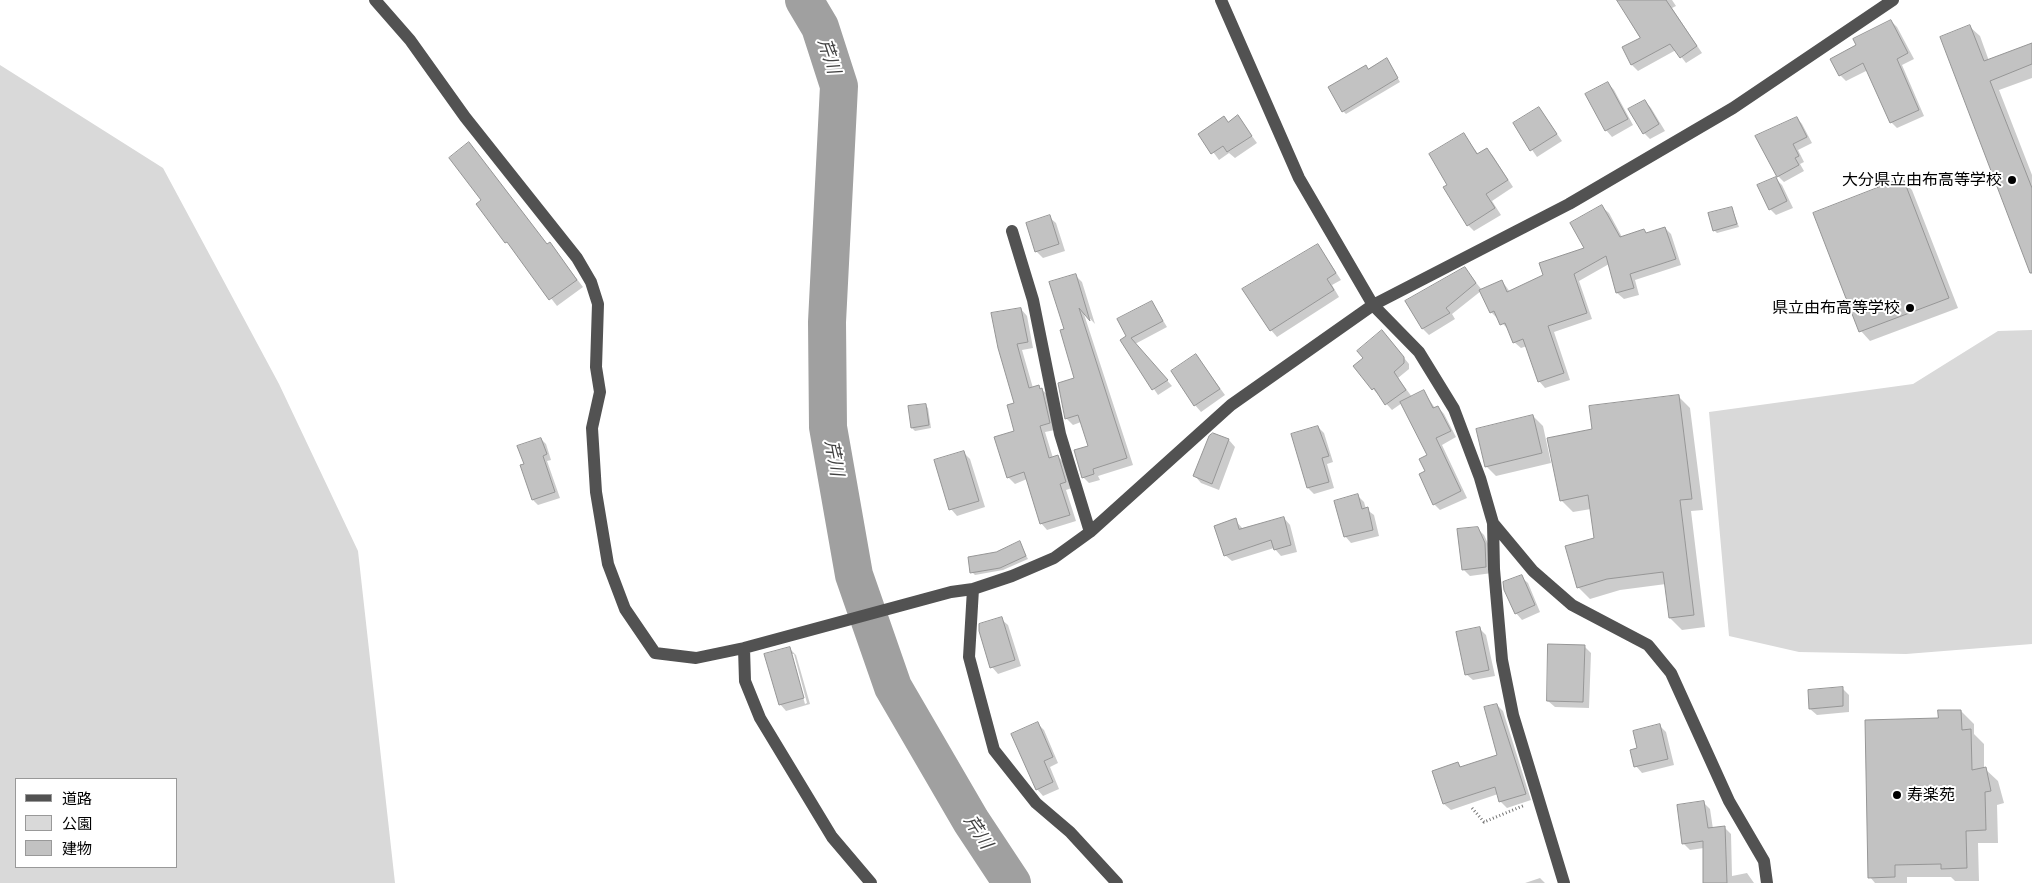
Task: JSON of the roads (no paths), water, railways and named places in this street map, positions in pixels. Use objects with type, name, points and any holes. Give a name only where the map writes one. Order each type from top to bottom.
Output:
[{"type":"street","points":[[375,0],[410,40],[465,117],[577,258],[591,282],[598,304],[596,367],[600,392],[592,428],[596,492],[608,564],[625,609],[655,653],[696,658],[744,648],[951,592],[973,589],[1012,576],[1054,558],[1090,532],[1231,405],[1373,306],[1568,204],[1733,108],[1893,0]]},
{"type":"street","points":[[1221,0],[1299,178],[1373,306],[1419,352],[1454,409],[1480,478],[1493,523],[1494,569],[1502,660],[1513,715],[1537,800],[1564,883]]},
{"type":"street","points":[[1012,231],[1033,300],[1060,434],[1090,532]]},
{"type":"street","points":[[1493,523],[1533,571],[1572,605],[1648,645],[1671,673],[1729,801],[1764,861],[1767,883]]},
{"type":"street","points":[[973,589],[968,657],[994,750],[1036,803],[1070,832],[1117,883]]},
{"type":"street","points":[[744,648],[745,681],[760,718],[832,837],[871,883]]},
{"type":"waterway","name":"芹川","points":[[804,0],[820,27],[839,86],[827,322],[828,427],[854,575],[893,687],[971,821],[1012,883]]},
{"type":"place","name":"大分県立由布高等学校","points":[[2012,180]]},
{"type":"place","name":"県立由布高等学校","points":[[1910,308]]},
{"type":"place","name":"寿楽苑","points":[[1897,795]]}]
